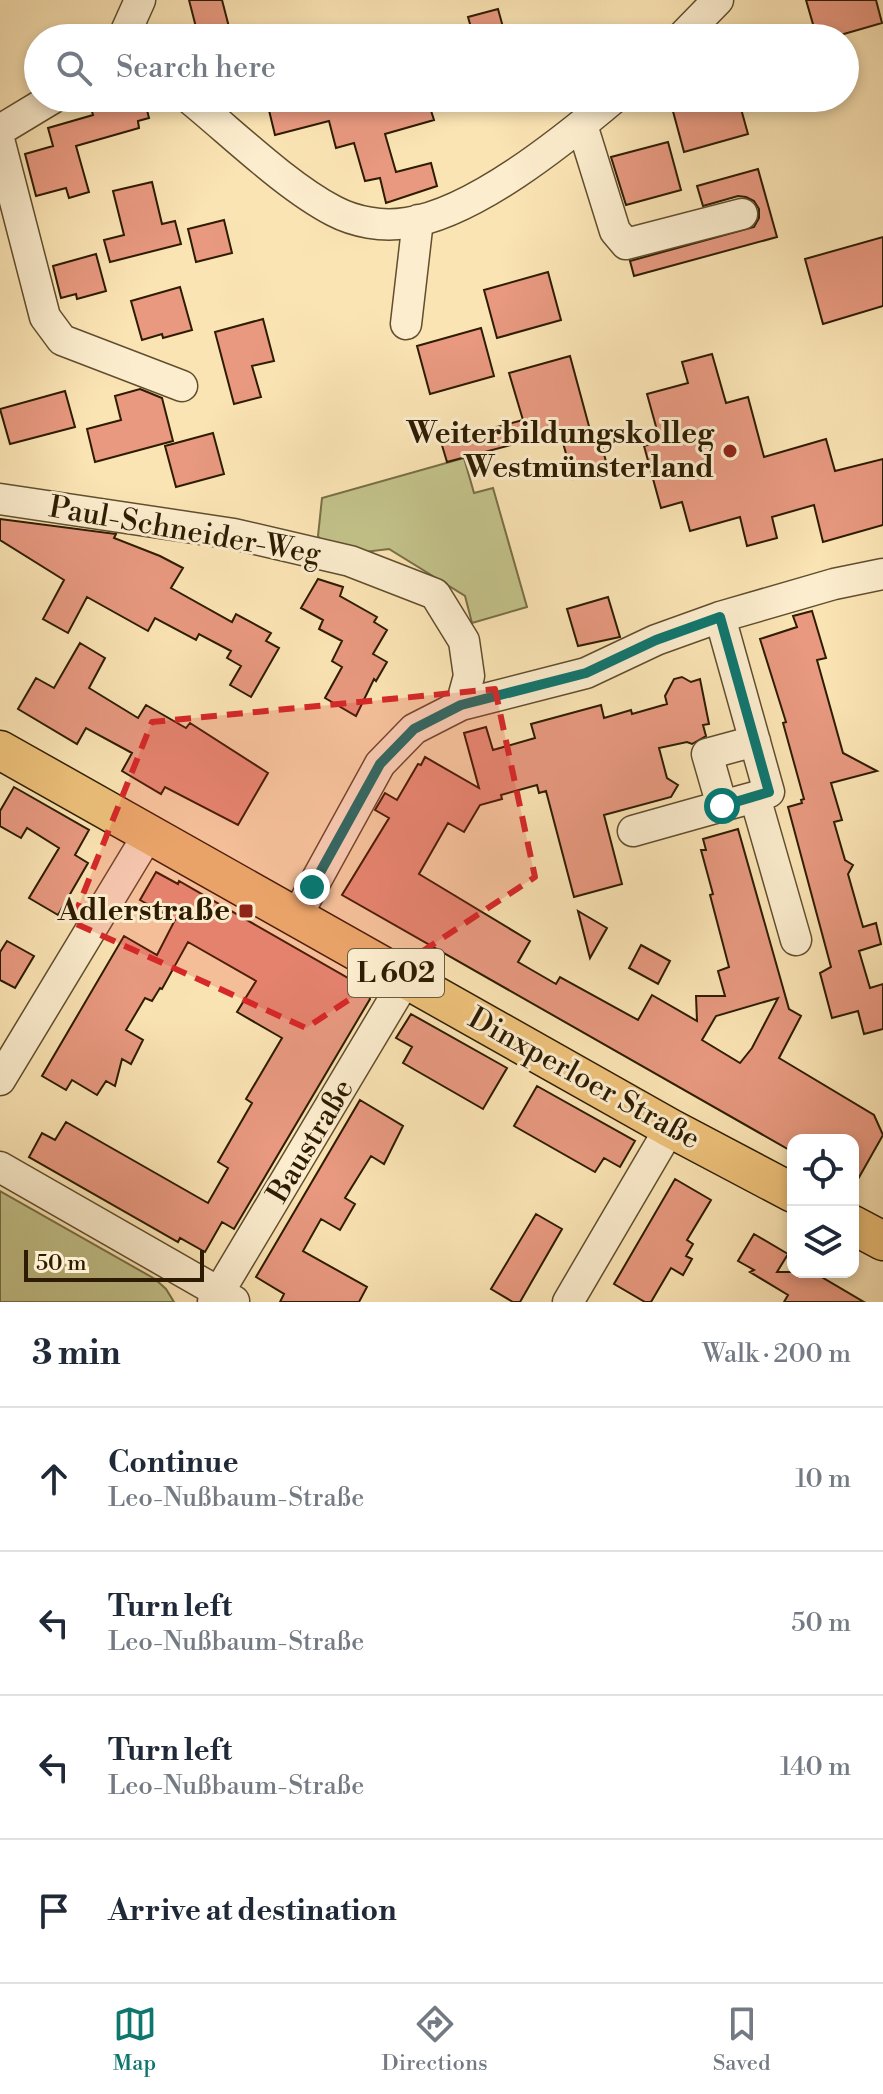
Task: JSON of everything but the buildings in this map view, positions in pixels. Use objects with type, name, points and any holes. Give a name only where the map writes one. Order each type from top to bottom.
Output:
[{"type":"main road","name":"Dinxperloer Straße","points":[[0,750],[670,1128],[787,1190]]},
{"type":"main road","points":[[859,1228],[883,1241]]},
{"type":"street","points":[[129,24],[140,0]]},
{"type":"street","points":[[695,24],[718,0]]},
{"type":"street","points":[[0,130],[30,112]]},
{"type":"street","points":[[206,112],[308,196],[337,213],[371,223],[418,220],[476,196],[524,168],[597,112]]},
{"type":"street","points":[[582,125],[615,231],[626,244],[742,214]]},
{"type":"street","points":[[0,143],[45,317],[62,340],[182,386]]},
{"type":"street","points":[[406,324],[418,220]]},
{"type":"street","name":"Paul-Schneider-Weg","points":[[0,499],[234,534],[350,561],[435,594],[464,641],[469,676],[461,705]]},
{"type":"street","points":[[296,917],[380,764],[414,729],[461,705],[586,673],[656,640],[720,617],[834,584],[883,574]]},
{"type":"street","points":[[633,831],[769,792],[720,617]]},
{"type":"street","points":[[722,806],[707,754],[755,741]]},
{"type":"street","points":[[755,797],[796,940]]},
{"type":"street","points":[[0,1080],[148,835]]},
{"type":"street","name":"Baustraße","points":[[223,1299],[406,979]]},
{"type":"street","points":[[568,1302],[670,1128]]},
{"type":"street","points":[[0,1167],[223,1299]]},
{"type":"highlighted area","points":[[495,689],[535,877],[306,1028],[72,922],[152,722]]},
{"type":"shaded area","points":[[464,458],[474,493],[493,488],[527,607],[472,623],[465,596],[389,549],[339,555],[329,551],[318,536],[322,498]]},
{"type":"shaded area","points":[[0,1191],[155,1279],[174,1302],[0,1302]]},
{"type":"place","name":"Weiterbildungskolleg Westmünsterland","points":[[730,451]]},
{"type":"place","name":"Adlerstraße","points":[[246,911]]},
{"type":"route","points":[[312,887],[380,764],[414,729],[461,705],[586,673],[656,640],[720,617],[769,792],[722,806]]}]
